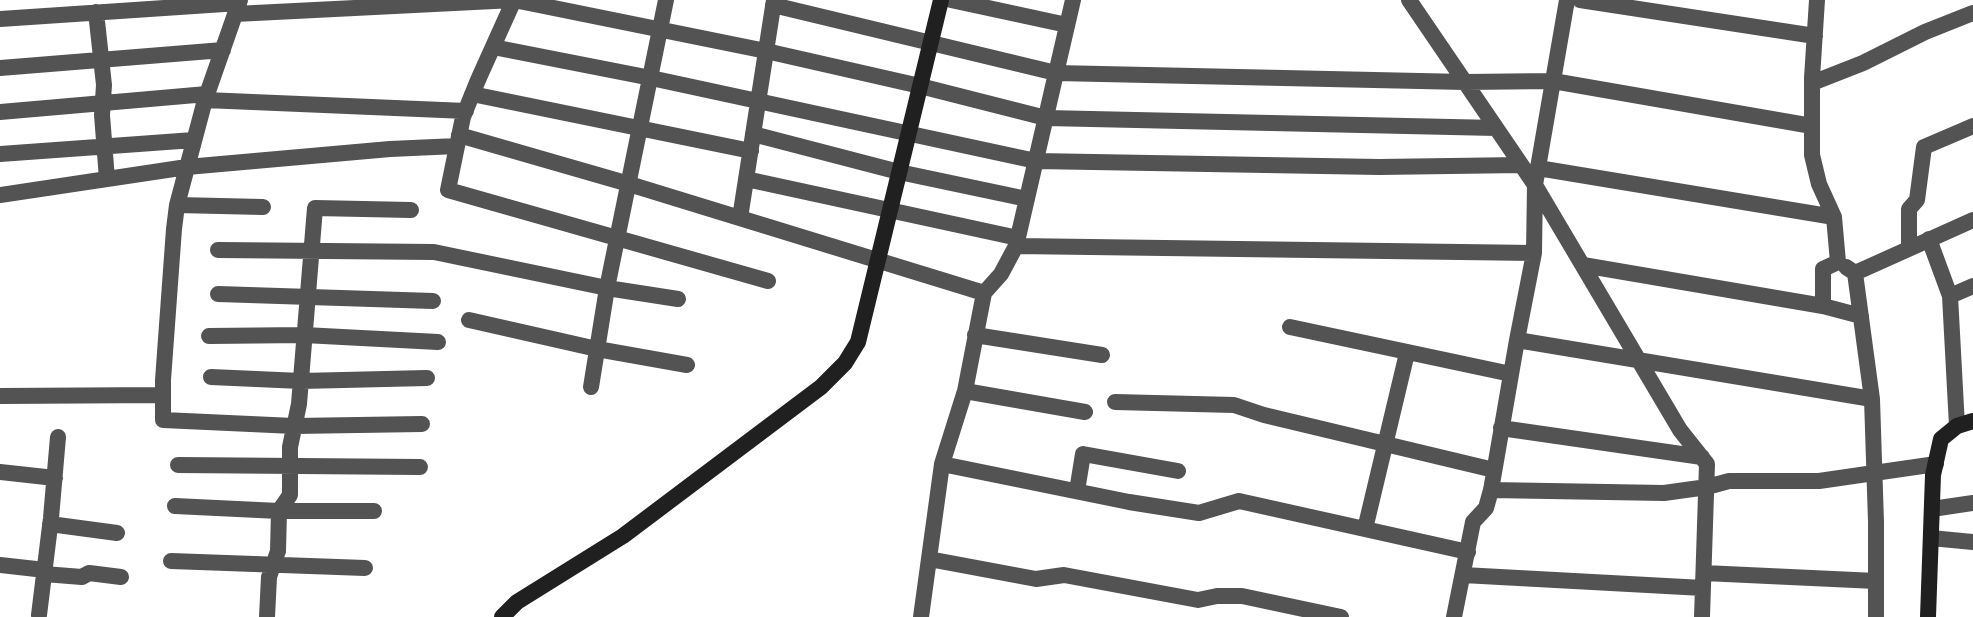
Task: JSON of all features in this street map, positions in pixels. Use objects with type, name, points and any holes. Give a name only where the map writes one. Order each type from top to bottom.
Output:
[{"type":"street","points":[[514,0],[466,111],[448,190],[768,281]]},
{"type":"street","points":[[0,19],[103,8],[514,0],[766,51],[1046,118],[1496,128]]},
{"type":"street","points":[[591,387],[607,288],[666,0]]},
{"type":"street","points":[[502,617],[517,602],[623,536],[821,387],[845,363],[858,342],[941,0]]},
{"type":"street","points":[[951,0],[1067,25]]},
{"type":"street","points":[[921,617],[942,464],[965,391],[984,293],[1001,274],[1017,242],[1073,0]]},
{"type":"street","points":[[1409,0],[1496,128],[1530,166],[1535,185],[1534,253],[1491,490],[1486,508],[1473,522],[1454,617]]},
{"type":"street","points":[[1530,166],[1553,81],[1567,0]]},
{"type":"street","points":[[1580,0],[1815,36]]},
{"type":"street","points":[[1817,0],[1812,155],[1819,184],[1834,217],[1838,262]]},
{"type":"street","points":[[740,218],[774,3],[1056,73],[1465,82],[1553,81],[1812,126]]},
{"type":"street","points":[[238,6],[206,97],[177,205],[172,244],[163,420],[294,426],[422,424]]},
{"type":"street","points":[[103,8],[102,115],[107,179]]},
{"type":"street","points":[[1812,83],[1973,13]]},
{"type":"street","points":[[493,47],[1036,161],[1379,167],[1530,166],[1834,217]]},
{"type":"street","points":[[0,68],[223,50]]},
{"type":"street","points":[[472,94],[640,129],[752,142],[1027,199]]},
{"type":"street","points":[[0,112],[206,97],[466,111]]},
{"type":"street","points":[[1909,248],[1909,209],[1917,200],[1924,147],[1973,126]]},
{"type":"street","points":[[0,154],[194,140]]},
{"type":"street","points":[[0,195],[187,167],[458,140],[629,184],[984,293]]},
{"type":"street","points":[[746,179],[1017,242],[1534,253]]},
{"type":"street","points":[[1535,185],[1680,430],[1707,464],[1702,617]]},
{"type":"street","points":[[177,205],[263,207]]},
{"type":"street","points":[[267,617],[269,577],[278,551],[279,511],[290,495],[290,447],[299,404],[315,208],[411,210]]},
{"type":"street","points":[[1855,273],[1973,220]]},
{"type":"street","points":[[1929,239],[1950,296],[1965,424],[1941,439],[1933,475],[1933,617]]},
{"type":"street","points":[[218,250],[434,252],[607,288],[678,299]]},
{"type":"street","points":[[1838,262],[1855,273],[1872,399],[1876,617]]},
{"type":"street","points":[[1823,306],[1823,269],[1838,262]]},
{"type":"street","points":[[1583,265],[1823,306],[1861,316]]},
{"type":"street","points":[[1950,296],[1973,286]]},
{"type":"street","points":[[218,294],[433,301]]},
{"type":"street","points":[[469,320],[597,349],[687,365]]},
{"type":"street","points":[[1290,327],[1511,374]]},
{"type":"street","points":[[209,336],[304,335],[438,342]]},
{"type":"street","points":[[975,335],[1102,355]]},
{"type":"street","points":[[1517,340],[1872,399]]},
{"type":"street","points":[[1365,529],[1407,353]]},
{"type":"street","points":[[211,377],[301,381],[427,378]]},
{"type":"street","points":[[965,391],[1085,412]]},
{"type":"street","points":[[0,396],[163,395]]},
{"type":"street","points":[[1115,402],[1234,405],[1264,415],[1494,470]]},
{"type":"street","points":[[1501,428],[1702,457]]},
{"type":"street","points":[[39,615],[58,437]]},
{"type":"street","points":[[1077,491],[1083,454],[1178,471]]},
{"type":"street","points":[[942,464],[1199,513],[1239,501],[1468,552]]},
{"type":"street","points":[[1491,490],[1664,493],[1729,481],[1819,481],[1936,464]]},
{"type":"street","points":[[178,465],[420,467]]},
{"type":"street","points":[[0,472],[55,478]]},
{"type":"street","points":[[1932,509],[1973,503]]},
{"type":"street","points":[[175,506],[374,511]]},
{"type":"street","points":[[50,524],[117,533]]},
{"type":"street","points":[[1931,538],[1973,542]]},
{"type":"street","points":[[929,559],[1036,579],[1064,575],[1198,600],[1242,596],[1341,617]]},
{"type":"street","points":[[171,561],[365,568]]},
{"type":"street","points":[[0,565],[82,577],[89,573],[121,577]]},
{"type":"street","points":[[1463,575],[1876,581]]}]
